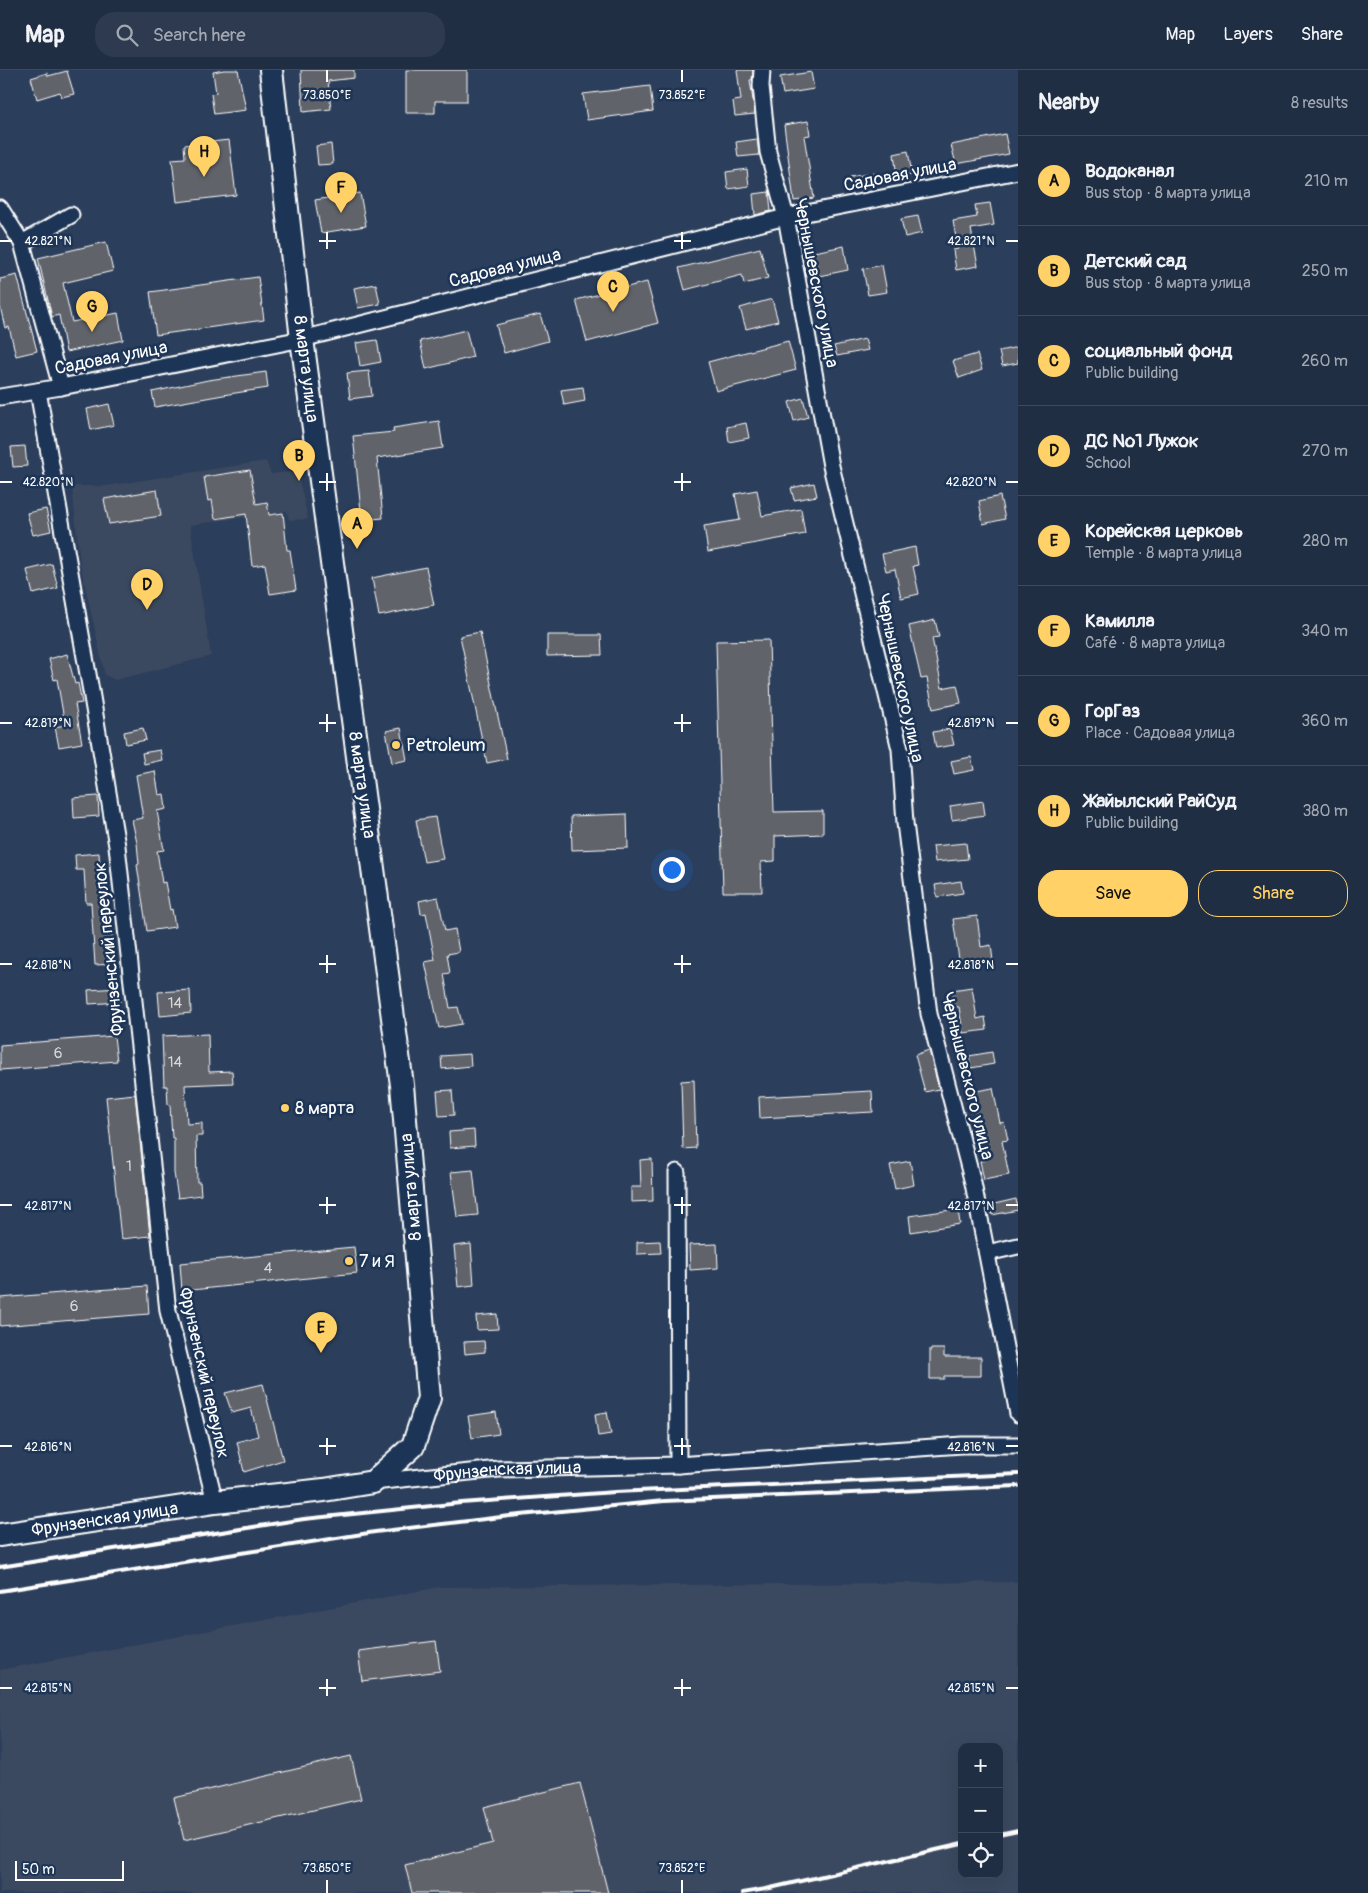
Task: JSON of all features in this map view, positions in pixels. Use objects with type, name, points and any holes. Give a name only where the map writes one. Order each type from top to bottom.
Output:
[{"type":"street","name":"8 марта улица","points":[[271,70],[302,338],[402,1085],[429,1398],[413,1446],[373,1482]]},
{"type":"street","name":"Чернышевского улица","points":[[762,70],[761,86],[768,152],[786,218],[831,466],[900,748],[905,823],[929,1014],[973,1183],[1018,1414]]},
{"type":"street","name":"Садовая улица","points":[[0,398],[61,388],[302,338],[786,218],[1018,171]]},
{"type":"street","points":[[0,208],[22,243],[61,388]]},
{"type":"street","points":[[22,243],[71,215]]},
{"type":"street","name":"Фрунзенский переулок","points":[[38,391],[92,691],[117,846],[168,1311],[215,1502]]},
{"type":"street","points":[[676,1172],[678,1465]]},
{"type":"street","points":[[987,1253],[1018,1246]]},
{"type":"street","name":"Фрунзенская улица","points":[[0,1534],[215,1502],[324,1490],[373,1482],[499,1469],[678,1465],[962,1445],[1018,1445]]},
{"type":"shaded area","points":[[266,461],[271,474],[297,471],[308,519],[289,520],[287,511],[190,525],[211,656],[115,680],[105,675],[80,563],[72,486],[105,486]]},
{"type":"shaded area","points":[[1018,1582],[1018,1893],[0,1893],[0,1670],[440,1587]]},
{"type":"building","points":[[238,70],[246,110],[214,114],[211,94],[216,93],[213,72]]},
{"type":"building","points":[[301,70],[354,70],[354,78],[328,81],[331,109],[303,112]]},
{"type":"building","points":[[406,70],[467,70],[467,101],[435,101],[435,113],[406,113]]},
{"type":"building","points":[[737,70],[753,70],[752,80],[750,80],[755,114],[735,116],[733,101],[741,100]]},
{"type":"building","points":[[67,71],[74,94],[62,97],[60,92],[37,99],[31,78],[47,73],[48,76]]},
{"type":"building","points":[[811,72],[814,89],[783,94],[780,77]]},
{"type":"building","points":[[650,86],[653,111],[587,120],[583,94]]},
{"type":"building","points":[[808,121],[810,135],[804,136],[814,198],[794,201],[784,125]]},
{"type":"building","points":[[1005,134],[1009,154],[956,164],[951,145]]},
{"type":"building","points":[[757,139],[759,155],[738,157],[736,142]]},
{"type":"building","points":[[229,140],[236,195],[177,202],[172,159],[185,158],[184,145]]},
{"type":"building","points":[[331,144],[333,164],[318,165],[316,146]]},
{"type":"building","points":[[908,151],[912,175],[897,177],[894,154]]},
{"type":"building","points":[[747,169],[749,186],[728,189],[726,172]]},
{"type":"building","points":[[875,173],[877,184],[852,188],[850,177]]},
{"type":"building","points":[[769,192],[771,211],[755,215],[753,194]]},
{"type":"building","points":[[360,193],[366,226],[321,233],[315,200]]},
{"type":"building","points":[[990,203],[994,225],[971,229],[978,266],[956,270],[953,250],[958,249],[953,221],[977,217],[975,205]]},
{"type":"building","points":[[918,216],[922,233],[905,237],[901,219]]},
{"type":"building","points":[[106,242],[113,271],[63,283],[72,322],[118,313],[123,340],[66,352],[59,315],[52,317],[38,258]]},
{"type":"building","points":[[844,246],[848,270],[819,276],[814,252]]},
{"type":"building","points":[[760,248],[768,278],[744,284],[742,275],[685,290],[679,268]]},
{"type":"building","points":[[882,265],[887,292],[868,295],[863,269]]},
{"type":"building","points":[[17,275],[37,351],[16,356],[9,327],[5,328],[0,306],[0,279]]},
{"type":"building","points":[[258,277],[264,320],[156,335],[150,292]]},
{"type":"building","points":[[647,282],[658,323],[587,342],[576,300]]},
{"type":"building","points":[[376,284],[380,304],[358,308],[354,288]]},
{"type":"building","points":[[772,299],[778,321],[746,329],[740,308]]},
{"type":"building","points":[[540,314],[548,341],[504,353],[496,325]]},
{"type":"building","points":[[466,330],[473,357],[426,369],[420,341]]},
{"type":"building","points":[[865,339],[868,350],[837,356],[834,346]]},
{"type":"building","points":[[377,340],[381,362],[360,366],[356,343]]},
{"type":"building","points":[[788,341],[796,370],[716,391],[708,362]]},
{"type":"building","points":[[1018,347],[1018,363],[1002,366],[999,351]]},
{"type":"building","points":[[977,354],[982,370],[959,378],[953,361]]},
{"type":"building","points":[[369,371],[372,396],[350,399],[347,373]]},
{"type":"building","points":[[266,372],[268,388],[155,407],[152,392],[208,380]]},
{"type":"building","points":[[583,387],[585,401],[564,405],[561,390]]},
{"type":"building","points":[[803,398],[808,417],[794,421],[789,402]]},
{"type":"building","points":[[109,404],[114,425],[91,430],[87,409]]},
{"type":"building","points":[[439,421],[443,448],[377,458],[383,518],[362,520],[353,436],[394,432],[393,428]]},
{"type":"building","points":[[746,423],[749,438],[729,442],[727,427]]},
{"type":"building","points":[[25,446],[27,466],[13,467],[11,447]]},
{"type":"building","points":[[250,470],[256,504],[267,502],[269,515],[283,513],[287,550],[290,550],[296,590],[270,594],[265,564],[252,566],[246,514],[215,519],[212,500],[208,501],[204,477]]},
{"type":"building","points":[[814,483],[817,496],[794,500],[791,488]]},
{"type":"building","points":[[157,490],[161,516],[109,524],[104,499]]},
{"type":"building","points":[[757,490],[762,516],[801,509],[805,534],[708,552],[704,526],[740,520],[735,494]]},
{"type":"building","points":[[1000,496],[1005,519],[983,524],[979,501]]},
{"type":"building","points":[[46,509],[51,531],[33,535],[27,513]]},
{"type":"building","points":[[915,547],[918,565],[913,566],[919,594],[901,598],[895,569],[886,571],[882,554]]},
{"type":"building","points":[[52,564],[58,588],[33,594],[27,570]]},
{"type":"building","points":[[426,567],[434,605],[379,616],[372,578]]},
{"type":"building","points":[[935,620],[939,637],[932,638],[942,688],[957,685],[961,703],[933,709],[927,678],[921,679],[909,626]]},
{"type":"building","points":[[480,632],[507,759],[487,763],[460,636]]},
{"type":"building","points":[[547,635],[601,635],[602,655],[547,656]]},
{"type":"building","points":[[769,640],[774,812],[823,811],[823,834],[775,836],[775,861],[761,862],[762,892],[723,892],[716,641]]},
{"type":"building","points":[[67,654],[75,684],[78,683],[82,703],[75,704],[82,743],[59,747],[55,727],[65,725],[57,679],[54,680],[49,659]]},
{"type":"building","points":[[143,728],[146,740],[126,744],[124,732]]},
{"type":"building","name":"Petroleum","points":[[401,728],[407,760],[392,763],[386,731]]},
{"type":"building","points":[[950,729],[954,745],[936,748],[933,732]]},
{"type":"building","points":[[160,750],[162,760],[144,764],[142,753]]},
{"type":"building","points":[[971,757],[974,770],[954,774],[951,761]]},
{"type":"building","points":[[155,771],[159,795],[164,794],[166,809],[157,811],[164,850],[157,851],[162,883],[165,882],[175,927],[147,931],[137,865],[139,864],[137,843],[132,820],[143,818],[136,775]]},
{"type":"building","points":[[98,796],[99,816],[74,818],[73,798]]},
{"type":"building","points":[[983,801],[985,815],[952,820],[950,806]]},
{"type":"building","points":[[627,814],[628,848],[572,850],[571,816]]},
{"type":"building","points":[[435,817],[443,859],[424,862],[416,820]]},
{"type":"building","points":[[966,843],[968,859],[935,862],[933,846]]},
{"type":"building","points":[[99,853],[101,885],[105,885],[108,922],[111,922],[114,964],[95,965],[91,903],[86,903],[84,870],[76,870],[75,855]]},
{"type":"building","points":[[961,881],[963,893],[937,897],[935,885]]},
{"type":"building","points":[[438,897],[445,931],[455,929],[459,952],[447,954],[450,973],[444,974],[450,1008],[458,1007],[462,1024],[439,1028],[425,962],[435,960],[426,913],[421,914],[419,901]]},
{"type":"building","points":[[977,916],[981,947],[991,945],[993,961],[960,966],[953,919]]},
{"type":"building","points":[[972,987],[977,1019],[985,1017],[987,1030],[963,1033],[959,1007],[955,1007],[952,990]]},
{"type":"building","points":[[119,988],[120,1002],[89,1004],[88,990]]},
{"type":"building","points":[[190,990],[191,1013],[160,1016],[158,992]]},
{"type":"building","points":[[208,1034],[209,1072],[232,1071],[233,1083],[185,1085],[187,1124],[202,1123],[202,1136],[196,1136],[197,1182],[200,1182],[201,1195],[178,1198],[174,1173],[174,1138],[172,1138],[170,1105],[168,1105],[167,1086],[164,1086],[162,1036]]},
{"type":"building","points":[[114,1036],[117,1061],[0,1070],[0,1045]]},
{"type":"building","points":[[929,1050],[939,1089],[925,1092],[915,1055]]},
{"type":"building","points":[[992,1052],[994,1064],[971,1068],[969,1056]]},
{"type":"building","points":[[470,1054],[471,1066],[442,1069],[441,1056]]},
{"type":"building","points":[[694,1080],[696,1148],[683,1149],[681,1081]]},
{"type":"building","points":[[993,1088],[1000,1123],[1004,1122],[1008,1140],[1002,1141],[1009,1175],[984,1180],[980,1161],[986,1160],[971,1092]]},
{"type":"building","points":[[452,1090],[454,1115],[439,1116],[437,1091]]},
{"type":"building","points":[[872,1091],[873,1112],[760,1118],[759,1097]]},
{"type":"building","points":[[135,1094],[150,1236],[121,1239],[106,1097]]},
{"type":"building","points":[[474,1130],[475,1146],[450,1148],[449,1132]]},
{"type":"building","points":[[652,1159],[653,1201],[631,1202],[631,1187],[641,1187],[640,1160]]},
{"type":"building","points":[[910,1161],[914,1185],[895,1189],[890,1165]]},
{"type":"building","points":[[473,1170],[478,1215],[457,1217],[451,1172]]},
{"type":"building","points":[[1016,1199],[1018,1210],[992,1215],[990,1205]]},
{"type":"building","points":[[958,1209],[960,1224],[911,1232],[909,1216]]},
{"type":"building","points":[[660,1241],[661,1253],[637,1254],[637,1242]]},
{"type":"building","points":[[471,1244],[474,1285],[458,1287],[454,1246]]},
{"type":"building","points":[[717,1244],[718,1268],[690,1270],[689,1245]]},
{"type":"building","points":[[354,1247],[357,1273],[182,1291],[180,1263]]},
{"type":"building","points":[[147,1286],[149,1314],[0,1326],[0,1298]]},
{"type":"building","points":[[497,1314],[498,1329],[477,1330],[476,1316]]},
{"type":"building","points":[[484,1341],[485,1352],[465,1354],[464,1342]]},
{"type":"building","points":[[930,1349],[944,1349],[944,1357],[981,1357],[981,1376],[944,1376],[944,1379],[930,1379]]},
{"type":"building","points":[[263,1384],[283,1460],[244,1472],[237,1442],[258,1436],[251,1408],[232,1413],[225,1393]]},
{"type":"building","points":[[496,1412],[499,1434],[472,1438],[468,1416]]},
{"type":"building","points":[[607,1412],[611,1434],[598,1436],[595,1414]]},
{"type":"building","points":[[436,1641],[440,1671],[362,1681],[358,1651]]},
{"type":"building","points":[[351,1756],[361,1799],[184,1840],[174,1798]]},
{"type":"building","points":[[580,1783],[608,1893],[412,1893],[405,1865],[493,1843],[484,1807]]},
{"type":"railway","points":[[0,1567],[304,1519],[461,1503],[615,1492],[1018,1474]]},
{"type":"railway","points":[[0,1591],[375,1532],[510,1516],[664,1501],[1018,1486]]},
{"type":"railway","points":[[1003,1834],[1018,1831]]},
{"type":"railway","points":[[742,1893],[958,1845]]},
{"type":"place","name":"Жайылский РайСуд","points":[[204,177]]},
{"type":"place","name":"Камилла","points":[[341,213]]},
{"type":"place","name":"социальный фонд","points":[[613,312]]},
{"type":"place","name":"ГорГаз","points":[[92,332]]},
{"type":"place","name":"Детский сад","points":[[299,481]]},
{"type":"place","name":"Водоканал","points":[[357,549]]},
{"type":"place","name":"ДС №1 Лужок","points":[[147,610]]},
{"type":"place","name":"Petroleum","points":[[396,745]]},
{"type":"place","name":"8 марта","points":[[285,1108]]},
{"type":"place","name":"7 и Я","points":[[349,1261]]},
{"type":"place","name":"Корейская церковь","points":[[321,1353]]}]
